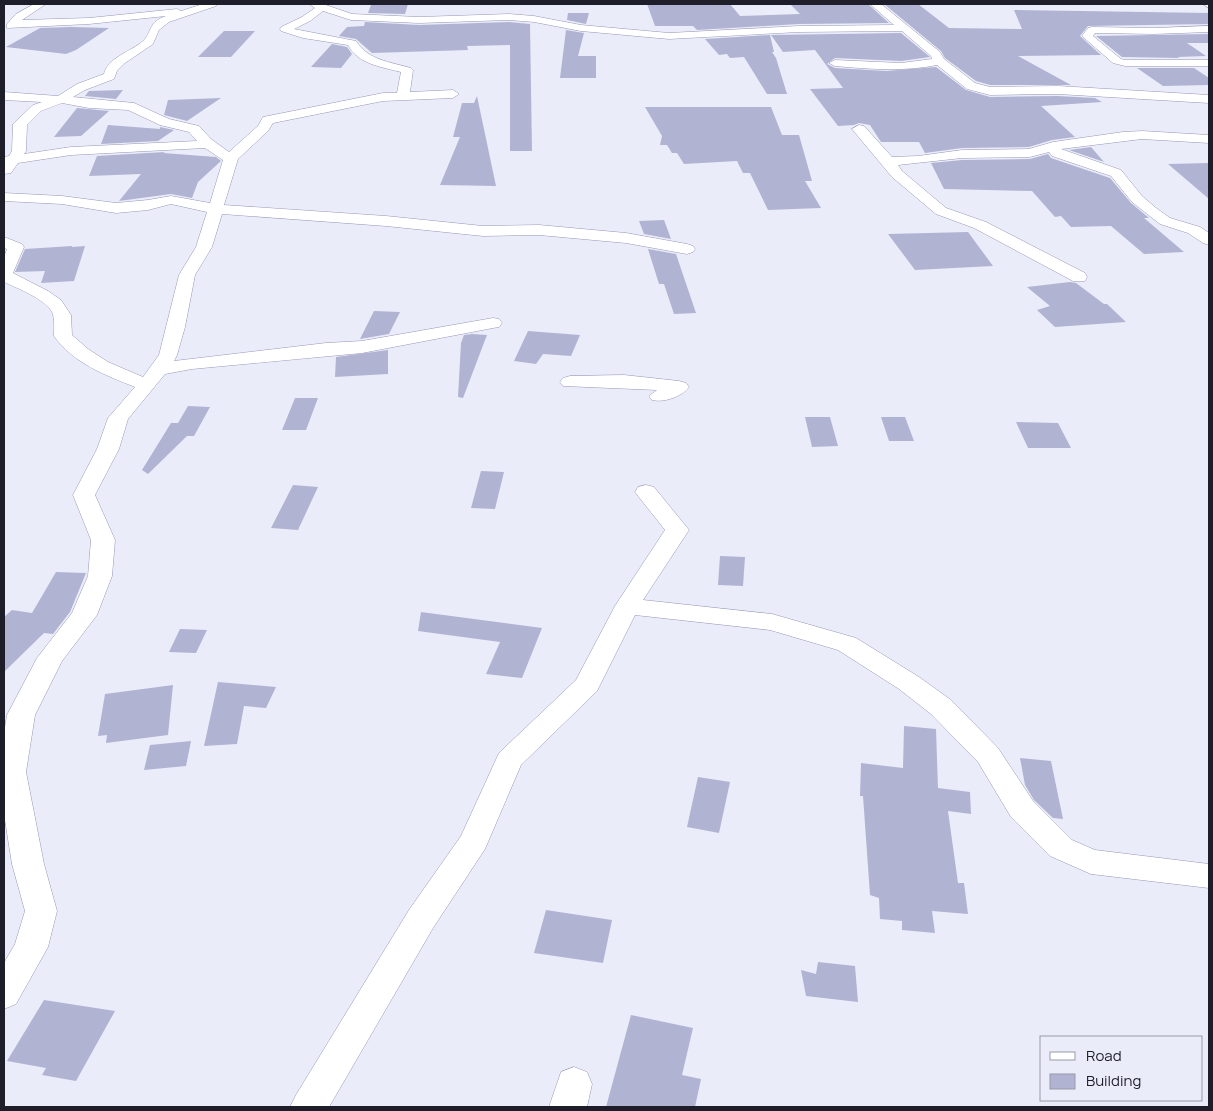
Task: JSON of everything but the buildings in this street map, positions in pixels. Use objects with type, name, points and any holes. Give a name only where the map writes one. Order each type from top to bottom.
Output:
[{"type":"street","points":[[8,28],[20,16],[41,4]]},
{"type":"street","points":[[4,177],[8,160],[19,151],[20,124],[37,108],[60,99],[81,87],[110,76],[111,70],[121,61],[149,42],[154,29],[165,20],[212,4]]},
{"type":"street","points":[[875,4],[936,54],[938,61],[971,86],[990,91],[1058,90],[1209,99]]},
{"type":"street","points":[[403,95],[407,70],[363,56],[355,50],[352,43],[341,39],[299,35],[286,29],[306,19],[318,6],[351,17],[419,20],[509,17],[534,19],[581,28],[651,35],[790,29],[902,28]]},
{"type":"street","points":[[8,28],[192,12]]},
{"type":"street","points":[[1209,29],[1154,32],[1101,30],[1089,32],[1086,36],[1117,61],[1125,63],[1209,63]]},
{"type":"street","points":[[835,63],[896,66],[924,65],[938,61]]},
{"type":"street","points":[[4,994],[31,947],[41,911],[28,864],[11,772],[21,715],[50,658],[84,615],[100,576],[103,540],[84,495],[108,449],[118,418],[168,355],[187,275],[204,246],[231,158],[263,128],[268,120],[383,97],[453,94]]},
{"type":"street","points":[[4,96],[130,106],[165,122],[194,129],[220,154],[231,158]]},
{"type":"street","points":[[859,129],[888,161],[896,174],[941,211],[980,225],[1078,277]]},
{"type":"street","points":[[888,161],[918,160],[962,154],[1030,153],[1053,146],[1122,136],[1142,135],[1209,139]]},
{"type":"street","points":[[8,160],[71,152],[210,144]]},
{"type":"street","points":[[1053,146],[1057,153],[1116,172],[1136,198],[1151,211],[1165,221],[1194,230],[1209,240]]},
{"type":"street","points":[[4,197],[62,200],[116,208],[148,205],[171,200],[216,209],[386,220],[483,231],[539,230],[626,238],[686,249]]},
{"type":"street","points":[[4,242],[16,247],[4,275],[44,296],[59,308],[63,322],[63,336],[71,346],[85,358],[98,365],[152,377],[192,363],[362,347],[493,323]]},
{"type":"street","points":[[570,382],[620,380],[679,387],[659,396]]},
{"type":"street","points":[[309,1107],[421,918],[474,841],[509,760],[587,685],[627,606],[677,530],[646,492]]},
{"type":"street","points":[[627,606],[772,622],[847,644],[909,683],[941,707],[988,755],[1022,809],[1061,848],[1091,862],[1209,876]]}]
